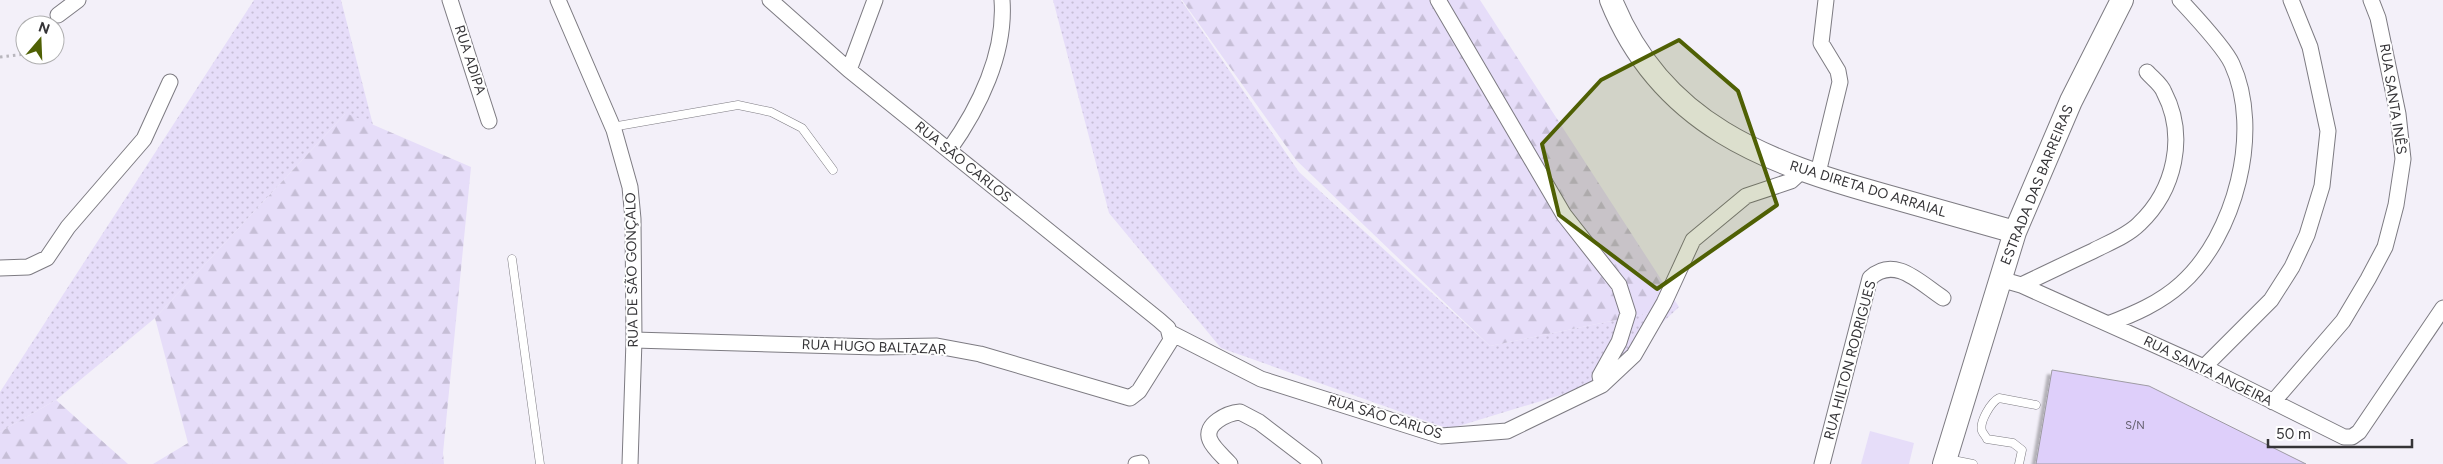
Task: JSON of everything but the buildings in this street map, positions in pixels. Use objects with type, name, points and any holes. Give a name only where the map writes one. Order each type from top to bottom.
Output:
[{"type":"main road","name":"RUA DIRETA DO ARRAIAL","points":[[1611,0],[1633,43],[1673,96],[1732,140],[1809,174],[2015,232]]},
{"type":"main road","name":"ESTRADA DAS BARREIRAS","points":[[1945,461],[2010,282],[2015,232],[2071,101],[2122,0]]},
{"type":"street","points":[[58,15],[78,0]]},
{"type":"street","name":"RUA ADIPA","points":[[450,0],[490,121]]},
{"type":"street","name":"RUA DE SÃO GONÇALO","points":[[558,0],[623,156],[630,187],[633,219],[634,340],[630,464]]},
{"type":"street","name":"RUA SÃO CARLOS","points":[[770,0],[849,70],[1159,320],[1171,333],[1261,379],[1441,436],[1507,431],[1602,385],[1634,355],[1664,302],[1693,240],[1746,196],[1809,174]]},
{"type":"street","points":[[849,70],[875,0]]},
{"type":"street","points":[[949,150],[981,98],[991,71],[999,38],[1002,0]]},
{"type":"street","points":[[1438,0],[1564,215],[1619,285],[1628,313],[1619,342],[1600,376],[1602,385]]},
{"type":"street","points":[[1809,174],[1840,82],[1838,71],[1821,43],[1826,0]]},
{"type":"street","points":[[2108,324],[2143,310],[2181,284],[2201,262],[2223,228],[2235,191],[2244,145],[2245,105],[2232,63],[2180,0]]},
{"type":"street","points":[[2204,367],[2271,300],[2292,267],[2307,235],[2322,186],[2328,131],[2310,47],[2291,0]]},
{"type":"street","name":"RUA SANTA INÊS","points":[[2273,402],[2343,321],[2385,247],[2396,205],[2403,159],[2400,132],[2389,64],[2378,18],[2371,0]]},
{"type":"street","points":[[2010,282],[2124,234],[2139,224],[2160,196],[2170,176],[2177,145],[2175,122],[2164,90],[2147,72]]},
{"type":"street","points":[[0,268],[28,267],[47,258],[68,227],[144,139],[170,82]]},
{"type":"street","name":"RUA HILTON RODRIGUES","points":[[1822,464],[1870,278],[1877,271],[1888,268],[1900,269],[1943,298]]},
{"type":"street","name":"RUA SANTA ANGEIRA","points":[[2010,282],[2204,367],[2344,437],[2352,437],[2367,421],[2443,308]]},
{"type":"street","name":"RUA HUGO BALTAZAR","points":[[634,340],[937,346],[980,354],[1130,398],[1139,391],[1168,345],[1171,333]]},
{"type":"street","points":[[1230,464],[1210,441],[1210,429],[1223,417],[1240,412],[1264,425],[1314,464]]},
{"type":"street","points":[[1136,464],[1141,463]]},
{"type":"lane","points":[[612,128],[738,105],[772,112],[802,128],[833,170]]},
{"type":"lane","points":[[512,259],[540,464]]},
{"type":"lane","points":[[2019,464],[2022,450],[2018,445],[1987,438],[1982,432],[1982,423],[1994,401],[1999,398],[2036,405]]},
{"type":"lane","points":[[1945,461],[1973,464]]},
{"type":"path","points":[[0,57],[15,55]]},
{"type":"highlighted area","points":[[1679,40],[1738,91],[1777,205],[1657,289],[1559,215],[1542,144],[1601,80]]},
{"type":"green space","points":[[254,0],[341,0],[373,125],[345,114],[155,318],[56,400],[0,432],[0,392]]},
{"type":"green space","points":[[1053,0],[1181,0],[1299,172],[1490,346],[1679,307],[1597,384],[1449,429],[1221,348],[1109,213]]},
{"type":"green space","points":[[1182,0],[1480,0],[1679,307],[1490,346],[1296,160]]},
{"type":"green space","points":[[346,113],[471,167],[443,453],[444,464],[153,464],[188,443],[155,318]]},
{"type":"green space","points":[[56,400],[128,464],[0,464],[0,432]]},
{"type":"green space","points":[[1870,431],[1914,443],[1909,464],[1861,464]]}]
